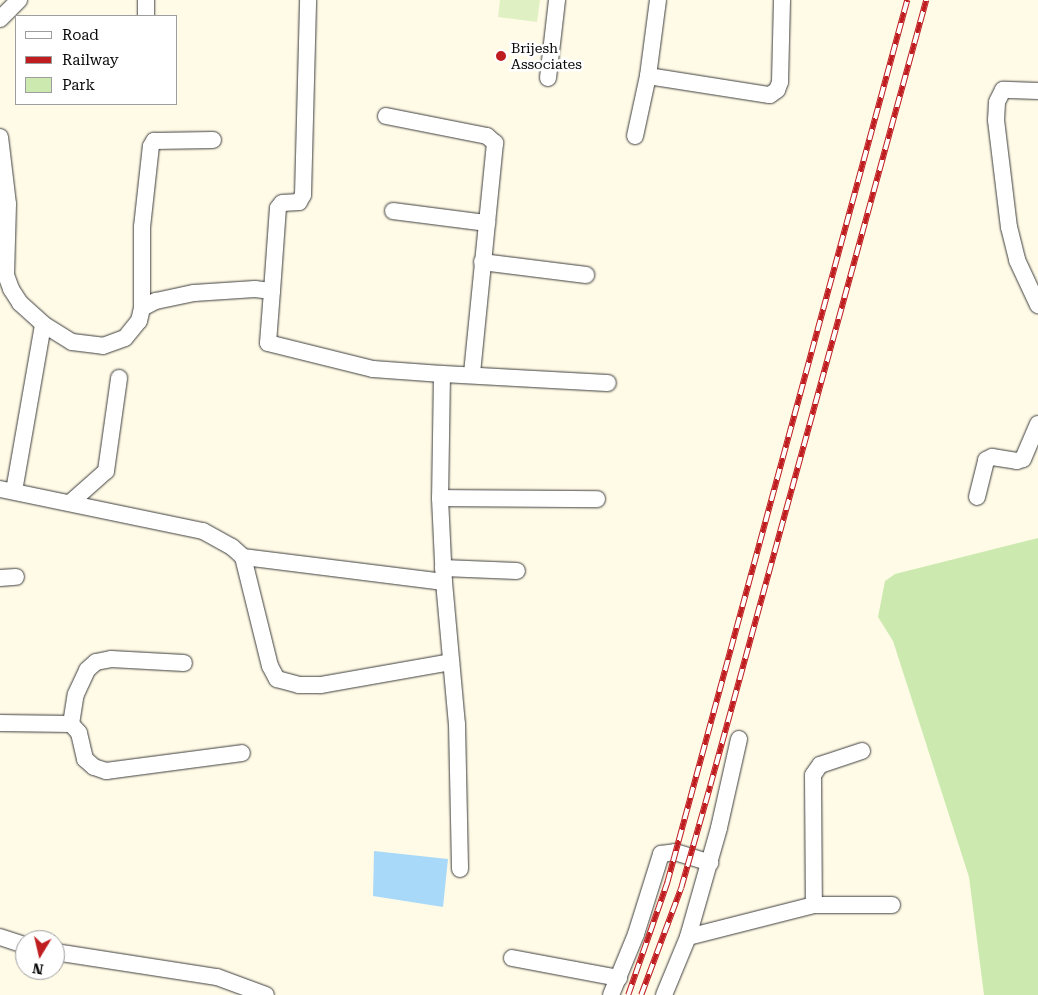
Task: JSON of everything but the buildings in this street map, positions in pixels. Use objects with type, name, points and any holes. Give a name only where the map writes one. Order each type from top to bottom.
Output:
[{"type":"street","points":[[0,19],[19,0]]},
{"type":"street","points":[[146,0],[146,15]]},
{"type":"street","points":[[308,0],[303,195],[299,202],[282,203],[278,208],[268,343],[373,369],[608,383]]},
{"type":"street","points":[[548,78],[557,0]]},
{"type":"street","points":[[635,136],[648,76],[658,0]]},
{"type":"street","points":[[648,76],[770,95],[777,90],[780,82],[782,0]]},
{"type":"street","points":[[1038,90],[1003,90],[997,102],[996,120],[1009,227],[1017,260],[1038,305]]},
{"type":"street","points":[[386,116],[487,136],[496,143],[482,262],[472,374]]},
{"type":"street","points":[[0,137],[8,204],[6,274],[20,303],[44,324],[72,342],[103,346],[125,338],[139,321],[142,308],[142,227],[154,142],[213,140]]},
{"type":"street","points":[[393,211],[487,223]]},
{"type":"street","points":[[482,262],[586,275]]},
{"type":"street","points":[[142,308],[156,301],[194,293],[272,291]]},
{"type":"street","points":[[44,324],[7,490],[203,531],[243,558],[444,575],[517,571]]},
{"type":"street","points":[[442,374],[440,498],[451,662],[460,869]]},
{"type":"street","points":[[70,502],[106,471],[119,378]]},
{"type":"street","points":[[977,497],[986,460],[992,457],[1017,461],[1023,458],[1038,424]]},
{"type":"street","points":[[440,498],[597,499]]},
{"type":"street","points":[[243,558],[270,666],[277,679],[299,685],[322,685],[451,662]]},
{"type":"street","points":[[71,724],[80,686],[87,670],[96,662],[111,659],[184,663]]},
{"type":"street","points":[[0,723],[71,724],[80,733],[85,759],[94,767],[106,771],[242,753]]},
{"type":"street","points":[[664,995],[688,937],[710,863],[739,739]]},
{"type":"street","points":[[814,905],[813,774],[820,765],[862,751]]},
{"type":"street","points":[[611,995],[661,854],[674,852],[710,863]]},
{"type":"street","points":[[688,937],[814,905],[892,905]]},
{"type":"street","points":[[0,937],[15,942]]},
{"type":"street","points":[[65,954],[218,977],[257,993]]},
{"type":"street","points":[[512,958],[618,978]]},
{"type":"green space","points":[[500,0],[540,0],[537,22],[498,17]]},
{"type":"green space","points":[[1038,538],[1038,995],[984,995],[969,877],[893,641],[878,617],[885,581],[895,574]]},
{"type":"water","points":[[374,851],[448,859],[443,907],[373,896]]},
{"type":"railway","points":[[628,995],[667,883],[907,0]]},
{"type":"railway","points":[[641,995],[681,888],[926,0]]},
{"type":"place","name":"Brijesh Associates","points":[[501,56]]}]
